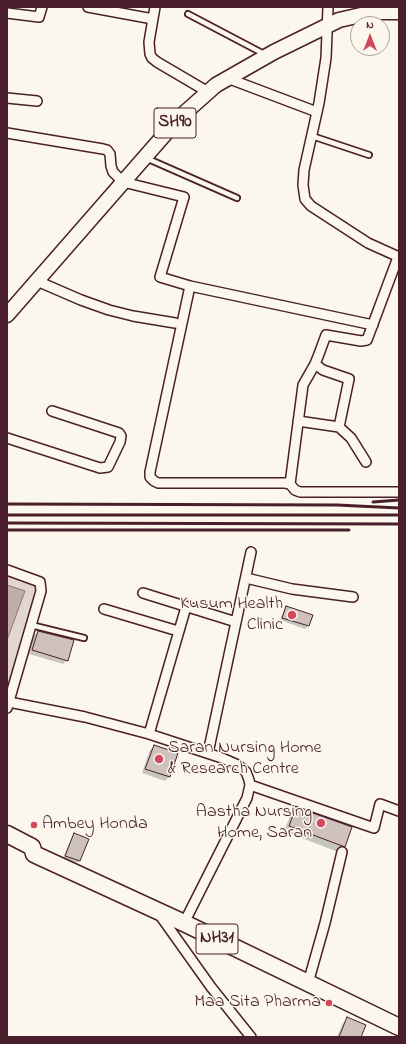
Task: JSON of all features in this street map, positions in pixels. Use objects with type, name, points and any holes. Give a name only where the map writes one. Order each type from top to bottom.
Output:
[{"type":"highway","name":"NH31","points":[[7,834],[32,847],[34,854]]},
{"type":"highway","name":"NH31","points":[[7,846],[28,856],[34,854],[157,912],[184,923],[399,1027]]},
{"type":"main road","name":"SH90","points":[[7,315],[180,117],[216,85],[267,56],[339,20],[374,10],[399,12]]},
{"type":"street","points":[[7,13],[39,17],[42,7]]},
{"type":"street","points":[[88,7],[153,19]]},
{"type":"street","points":[[155,7],[149,48],[152,58],[208,92]]},
{"type":"street","points":[[290,484],[303,385],[315,364],[326,335],[365,341],[368,338],[398,257],[368,243],[311,206],[305,199],[303,192],[304,170],[317,112],[326,58],[328,7]]},
{"type":"street","points":[[228,78],[317,112]]},
{"type":"street","points":[[7,98],[37,101]]},
{"type":"street","points":[[7,133],[107,150],[110,154],[113,172],[123,182],[184,197],[160,277],[190,286],[373,325]]},
{"type":"street","points":[[37,281],[109,310],[174,323]]},
{"type":"street","points":[[190,286],[150,472],[150,477],[154,481],[158,483],[285,483],[290,484],[295,490],[300,492],[399,492]]},
{"type":"street","points":[[315,364],[323,370],[349,379],[339,427]]},
{"type":"street","points":[[7,438],[100,468],[108,467],[120,442],[120,433],[52,411]]},
{"type":"street","points":[[298,421],[339,427],[351,438],[366,462]]},
{"type":"street","points":[[208,753],[251,552]]},
{"type":"street","points":[[7,570],[40,582],[41,591],[8,705],[85,717],[149,734],[208,753],[238,765],[246,772],[250,785],[247,798],[184,923]]},
{"type":"street","points":[[246,578],[292,588],[353,597]]},
{"type":"street","points":[[143,593],[236,622]]},
{"type":"street","points":[[149,734],[186,607]]},
{"type":"street","points":[[104,609],[178,631]]},
{"type":"street","points":[[250,785],[374,828],[380,804],[399,811]]},
{"type":"street","points":[[308,983],[325,923],[342,852]]},
{"type":"street","points":[[157,912],[211,987],[251,1037]]},
{"type":"lane","points":[[188,14],[267,56]]},
{"type":"lane","points":[[312,136],[370,155]]},
{"type":"lane","points":[[145,157],[237,198]]},
{"type":"lane","points":[[32,625],[84,638]]},
{"type":"shaded area","points":[[7,570],[44,583],[7,707]]},
{"type":"shaded area","points":[[7,585],[25,591],[7,640]]},
{"type":"building","points":[[286,606],[313,615],[309,626],[282,618]]},
{"type":"building","points":[[38,631],[74,640],[68,661],[32,650]]},
{"type":"building","points":[[154,745],[178,753],[170,777],[145,769]]},
{"type":"building","points":[[296,807],[352,827],[345,847],[289,826]]},
{"type":"building","points":[[74,833],[89,839],[80,861],[65,856]]},
{"type":"building","points":[[347,1017],[366,1025],[361,1037],[339,1037]]},
{"type":"railway","points":[[373,502],[399,500]]},
{"type":"railway","points":[[7,504],[337,505],[399,508]]},
{"type":"railway","points":[[7,515],[399,515]]},
{"type":"railway","points":[[7,523],[399,524]]},
{"type":"railway","points":[[7,530],[349,530]]},
{"type":"place","name":"Kusum Health Clinic","points":[[292,615]]},
{"type":"place","name":"Saran Nursing Home & Research Centre","points":[[159,759]]},
{"type":"place","name":"Aastha Nursing Home, Saran","points":[[321,823]]},
{"type":"place","name":"Ambey Honda","points":[[34,825]]},
{"type":"place","name":"Maa Sita Pharma","points":[[329,1003]]}]
